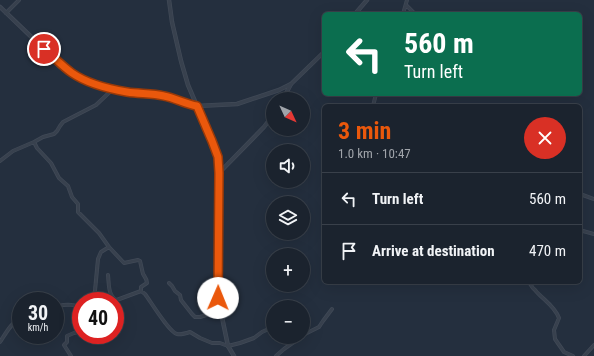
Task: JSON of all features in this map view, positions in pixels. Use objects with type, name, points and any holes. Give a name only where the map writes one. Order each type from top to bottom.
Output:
[{"type":"street","points":[[6,13],[19,0]]},
{"type":"street","points":[[169,0],[172,22],[188,85],[218,157],[218,294],[228,346],[234,356]]},
{"type":"street","points":[[357,12],[367,0]]},
{"type":"street","points":[[404,12],[407,0]]},
{"type":"street","points":[[406,5],[413,12]]},
{"type":"street","points":[[0,7],[44,49],[72,73],[86,81],[128,92],[166,96],[186,104],[197,106],[237,104],[279,90],[291,84],[322,54]]},
{"type":"street","points":[[287,92],[291,84]]},
{"type":"street","points":[[0,161],[13,151],[55,133],[64,122],[96,104],[113,89]]},
{"type":"street","points":[[219,173],[266,124]]},
{"type":"street","points":[[34,142],[37,148],[51,163],[59,178],[68,186],[72,197],[78,204],[78,212],[99,233],[109,247],[124,263],[138,260],[140,261],[147,279],[147,283],[142,287],[141,291],[124,298]]},
{"type":"street","points":[[582,195],[594,199]]},
{"type":"street","points":[[582,231],[594,234]]},
{"type":"street","points":[[95,292],[98,259],[101,252],[109,247]]},
{"type":"street","points":[[108,275],[111,292]]},
{"type":"street","points":[[169,283],[180,295],[181,300],[195,318],[213,313],[221,313]]},
{"type":"street","points":[[531,284],[557,312],[559,318],[554,330],[555,338],[564,352],[573,356]]},
{"type":"street","points":[[141,291],[145,294],[163,320],[176,334],[190,332],[212,343],[220,343],[228,346],[240,344],[254,338],[266,330]]},
{"type":"street","points":[[310,332],[320,327],[332,309]]},
{"type":"street","points":[[0,342],[12,325]]},
{"type":"street","points":[[71,356],[64,345],[67,342],[67,336],[72,334]]},
{"type":"street","points":[[276,356],[291,344]]},
{"type":"street","points":[[584,356],[594,345]]},
{"type":"route","points":[[44,49],[72,73],[86,81],[128,92],[166,96],[186,104],[197,106],[218,157],[218,298]]}]
